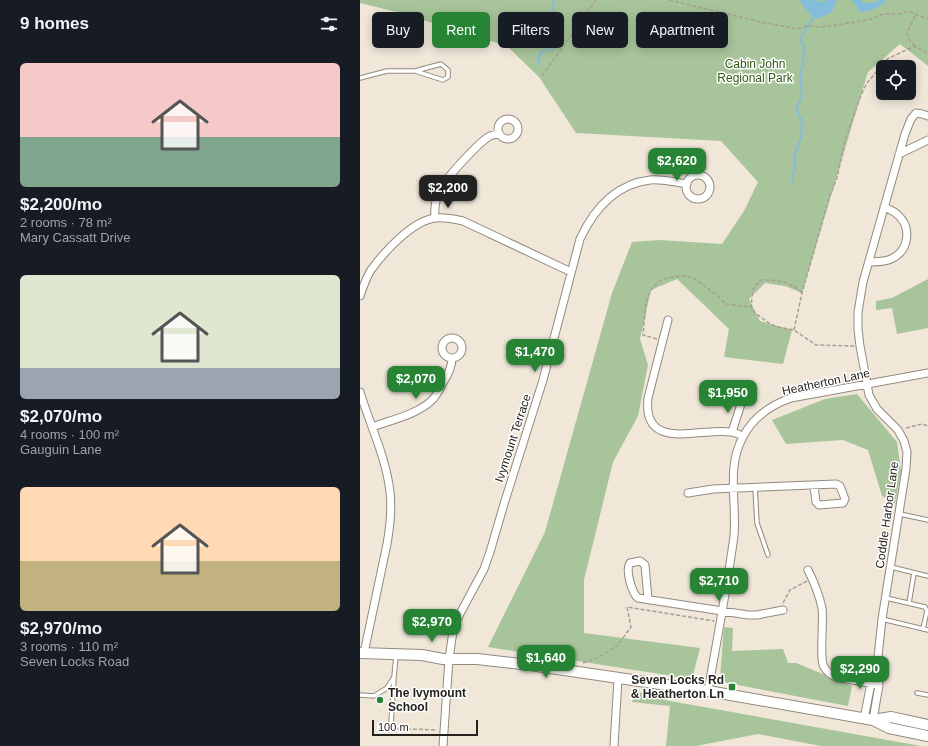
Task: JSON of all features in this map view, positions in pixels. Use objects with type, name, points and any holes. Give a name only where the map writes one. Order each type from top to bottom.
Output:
[{"type":"main road","points":[[362,653],[449,656],[458,654],[477,659],[530,665],[708,691],[869,720],[889,728],[928,736]]},
{"type":"main road","points":[[869,720],[890,717],[928,725]]},
{"type":"street","name":"Coddle Harbor Lane","points":[[869,720],[879,684],[877,666],[882,619],[900,514],[907,456],[904,441],[898,430],[877,409],[869,395],[860,346],[858,312],[860,296],[905,134],[916,113],[928,116]]},
{"type":"street","points":[[435,218],[434,213],[436,198],[446,180],[482,142],[490,136],[499,133]]},
{"type":"street","points":[[899,154],[928,140]]},
{"type":"street","name":"Ivymount Terrace","points":[[443,746],[449,656],[455,623],[484,569],[490,552],[543,380],[580,239],[588,223],[600,205],[616,193],[631,185],[650,180],[669,180],[686,184]]},
{"type":"street","points":[[869,262],[885,261],[895,257],[900,253],[906,241],[906,229],[902,220],[894,212],[884,207]]},
{"type":"street","points":[[360,296],[371,271],[397,241],[417,224],[435,218],[463,221],[571,272]]},
{"type":"street","points":[[668,320],[648,398],[647,410],[652,423],[658,429],[669,434],[732,432],[743,436]]},
{"type":"street","points":[[372,427],[416,411],[429,402],[437,393],[446,377],[451,367],[452,358]]},
{"type":"street","name":"Heatherton Lane","points":[[708,691],[734,534],[733,488],[736,456],[743,436],[754,421],[766,410],[791,398],[928,373]]},
{"type":"street","points":[[360,392],[385,466],[390,490],[390,513],[387,544],[362,653]]},
{"type":"street","points":[[732,432],[742,401]]},
{"type":"street","points":[[688,493],[713,489],[836,484],[840,486],[845,499],[843,503],[819,505],[816,502],[814,486]]},
{"type":"street","points":[[648,599],[645,565],[640,561],[630,563],[628,569],[634,594],[638,598],[748,615],[757,615],[783,610]]},
{"type":"street","points":[[808,570],[816,588],[822,608],[822,660],[824,667],[831,675],[836,677],[879,684]]},
{"type":"street","name":"Coddle Harbor Lane","points":[[869,720],[871,683],[877,666]]},
{"type":"street","points":[[614,746],[618,679]]},
{"type":"lane","points":[[360,78],[387,71],[415,71],[441,64],[448,70],[448,77],[443,80],[415,71]]},
{"type":"lane","points":[[755,487],[757,523],[768,555]]},
{"type":"lane","points":[[900,514],[928,520]]},
{"type":"lane","points":[[891,567],[928,576]]},
{"type":"lane","points":[[909,603],[914,573]]},
{"type":"lane","points":[[886,598],[925,607],[927,611],[923,628]]},
{"type":"lane","points":[[882,619],[928,630]]},
{"type":"lane","points":[[390,723],[394,677],[400,654]]},
{"type":"lane","points":[[360,695],[374,696],[387,688],[394,677]]},
{"type":"lane","points":[[917,693],[928,695]]},
{"type":"path","points":[[542,76],[596,0]]},
{"type":"path","points":[[669,0],[761,22],[798,29],[807,26],[821,27],[838,25],[871,19],[883,14],[910,12],[928,19]]},
{"type":"path","points":[[916,14],[907,33],[910,41],[928,54]]},
{"type":"path","points":[[794,330],[802,294],[829,198],[837,178],[845,140],[861,95],[867,82],[887,60],[915,46]]},
{"type":"path","points":[[663,340],[643,335],[646,302],[651,290],[659,281],[680,276],[692,278],[713,292],[726,304],[752,307]]},
{"type":"path","points":[[802,294],[796,287],[778,280],[761,280],[753,289],[751,298],[752,307],[755,313],[769,323],[777,327],[794,330],[816,345],[860,346]]},
{"type":"path","points":[[898,430],[922,424],[928,426]]},
{"type":"path","points":[[783,610],[783,602],[790,590],[812,578]]},
{"type":"path","points":[[584,663],[597,658],[617,646],[631,627],[627,607],[720,622]]},
{"type":"path","points":[[383,728],[444,731]]},
{"type":"green space","name":"Cabin John Regional Park","points":[[360,0],[928,0],[928,66],[900,44],[882,60],[876,60],[876,65],[868,72],[802,293],[785,286],[765,283],[749,299],[760,321],[792,330],[783,364],[724,357],[729,329],[677,279],[651,290],[640,339],[648,365],[638,416],[613,462],[584,580],[584,633],[700,648],[692,679],[488,647],[545,532],[612,293],[632,242],[659,240],[722,244],[744,211],[758,182],[721,141],[576,133],[539,77],[509,48],[564,48],[564,12],[498,12],[498,43],[490,41],[490,12],[432,12],[432,23],[424,20],[424,12],[397,12],[360,3]]},
{"type":"green space","points":[[928,279],[928,328],[897,334],[892,308],[876,310],[876,301],[892,298]]},
{"type":"green space","points":[[857,394],[897,442],[901,471],[895,504],[882,496],[868,450],[843,440],[786,444],[772,420],[825,399]]},
{"type":"green space","points":[[724,627],[733,628],[732,651],[783,649],[788,663],[796,663],[852,686],[848,706],[727,683],[720,678]]},
{"type":"green space","points":[[635,691],[670,701],[921,746],[821,746],[758,734],[696,746],[666,746],[670,706],[632,702]]},
{"type":"water","points":[[800,0],[814,0],[823,2],[827,0],[837,0],[832,12],[819,18],[813,18]]},
{"type":"water","points":[[851,0],[861,0],[863,3],[873,3],[879,0],[887,0],[874,9],[862,12],[858,11],[857,7]]},
{"type":"waterway","points":[[538,65],[539,56],[542,51],[553,49],[552,37],[555,31],[549,22],[554,6],[553,0]]},
{"type":"waterway","points":[[793,182],[795,154],[801,138],[802,122],[796,109],[802,97],[800,73],[803,65],[804,47],[801,40],[814,16]]},
{"type":"place","name":"Seven Locks Rd & Heatherton Ln","points":[[732,687]]},
{"type":"place","name":"The Ivymount School","points":[[380,700]]}]
